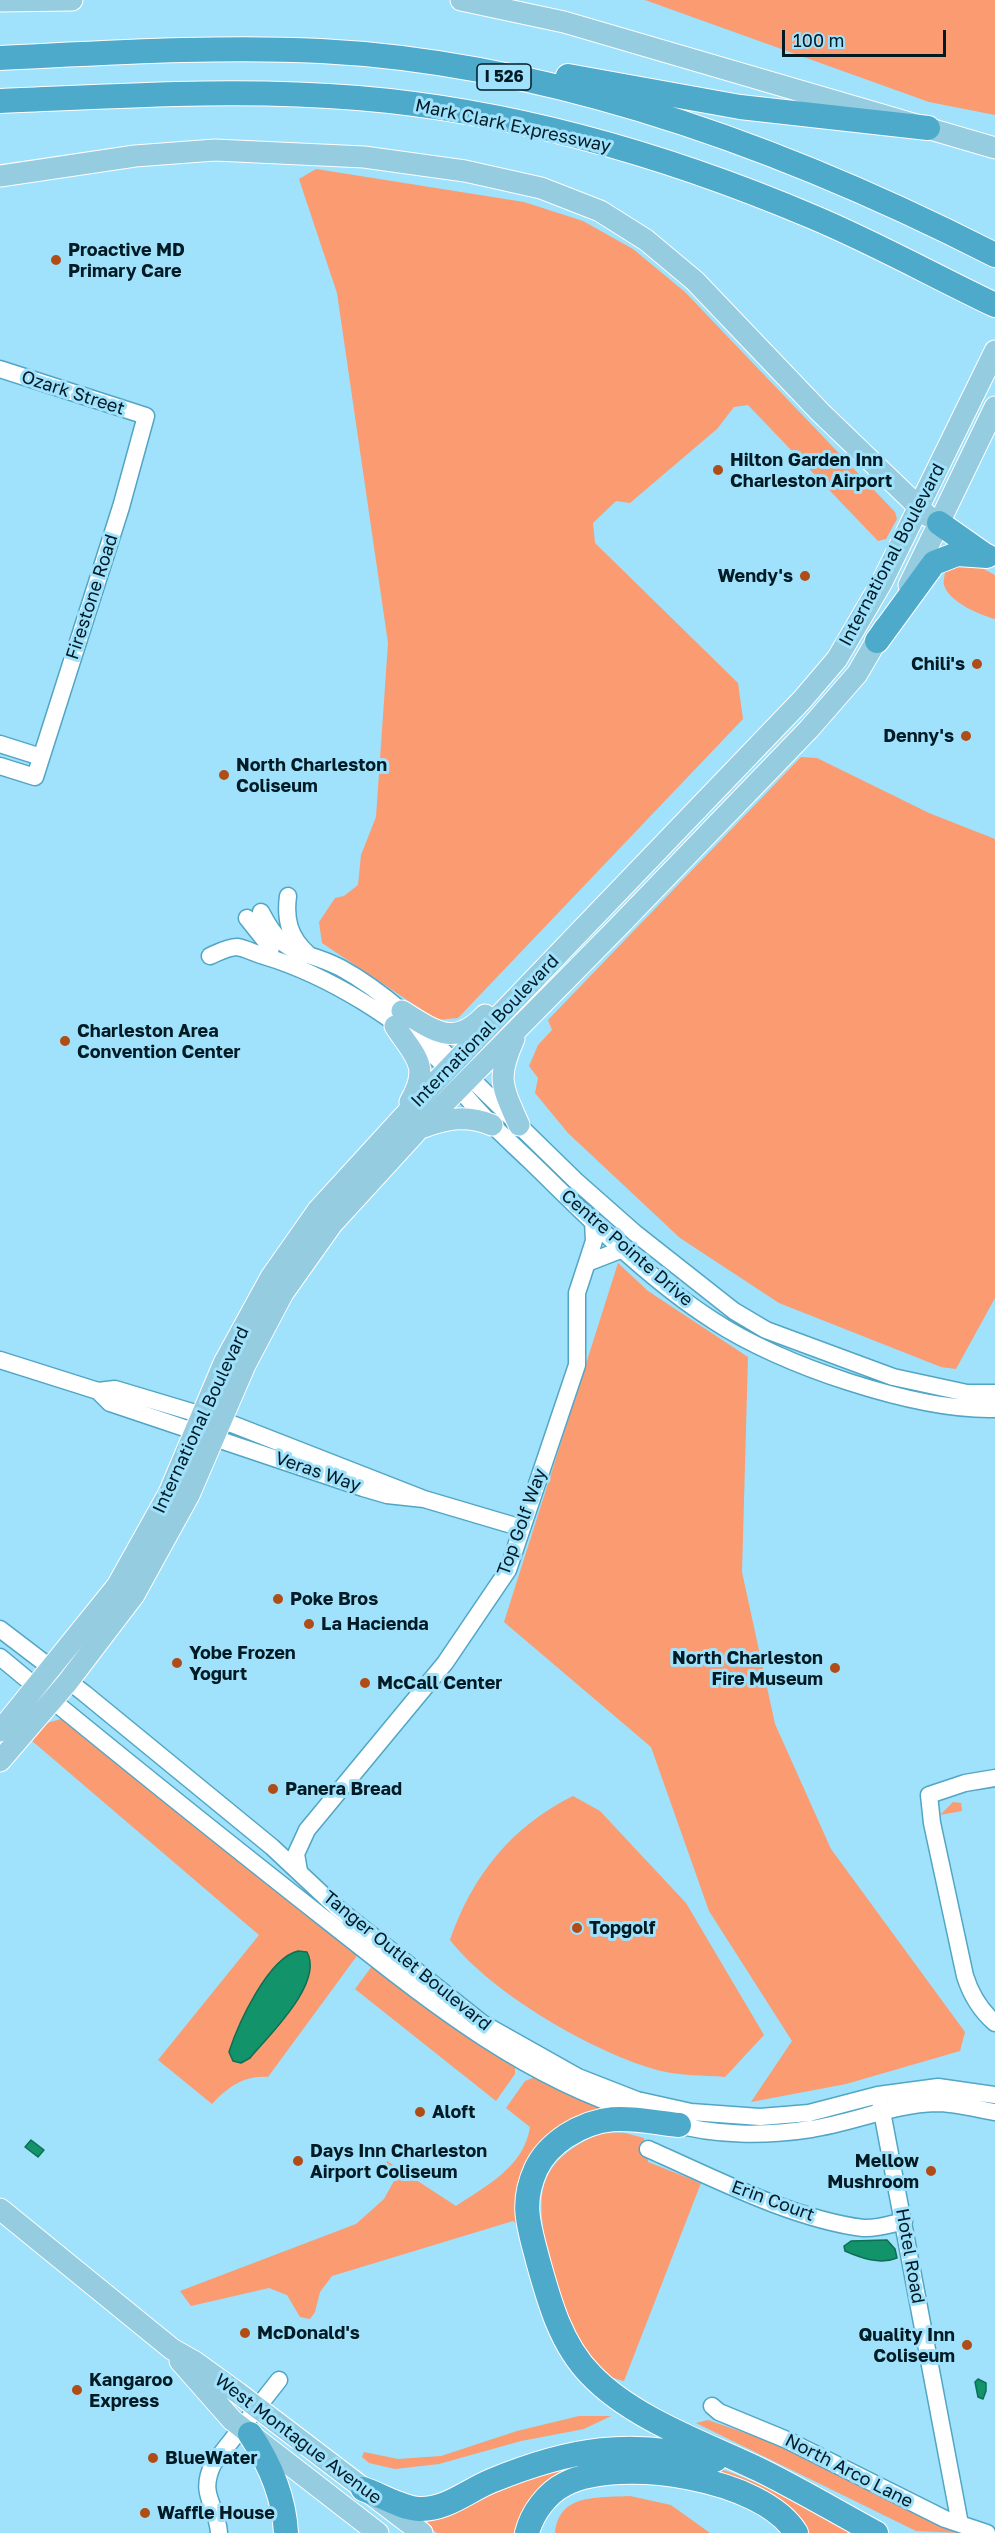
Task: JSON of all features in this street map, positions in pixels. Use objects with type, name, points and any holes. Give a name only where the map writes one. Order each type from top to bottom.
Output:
[{"type":"highway","points":[[304,51],[356,46],[427,52],[740,107],[928,128]]},
{"type":"highway","name":"I 526","points":[[0,58],[158,50],[304,51],[442,64],[628,106],[731,138],[822,174],[987,251]]},
{"type":"highway","name":"Mark Clark Expressway","points":[[0,101],[245,92],[360,98],[481,116],[598,141],[723,182],[857,236],[995,305]]},
{"type":"highway","points":[[939,523],[991,558]]},
{"type":"highway","points":[[877,641],[934,563],[957,554],[991,558]]},
{"type":"highway","points":[[679,2126],[627,2119],[606,2119],[586,2124],[554,2144],[537,2166],[526,2193],[527,2218],[550,2307],[569,2344],[590,2375],[636,2410],[876,2533]]},
{"type":"highway","points":[[246,2430],[268,2460],[285,2515],[286,2533]]},
{"type":"highway","points":[[363,2489],[405,2506],[440,2507],[488,2482],[559,2456],[641,2447],[687,2453],[727,2463],[788,2486]]},
{"type":"highway","points":[[527,2533],[538,2509],[550,2494],[579,2478],[612,2473],[674,2475],[717,2485],[770,2508],[782,2516],[796,2533]]},
{"type":"main road","points":[[0,1],[72,0]]},
{"type":"main road","points":[[461,0],[564,22],[995,148]]},
{"type":"main road","points":[[0,176],[135,156],[237,151],[364,157],[465,171],[541,188],[600,212],[646,240],[695,281],[820,412],[918,509],[939,523]]},
{"type":"main road","name":"International Boulevard","points":[[0,1761],[45,1694],[50,1670],[117,1586],[245,1365],[283,1293],[332,1224],[408,1126],[458,1074],[544,969],[837,659],[882,582],[995,351]]},
{"type":"main road","name":"International Boulevard","points":[[458,1074],[519,1028],[857,674],[913,578],[995,407]]},
{"type":"main road","points":[[398,1018],[436,1032],[461,1034],[475,1026],[517,982],[544,969]]},
{"type":"main road","points":[[398,1018],[421,1070],[408,1126],[456,1118],[471,1118],[492,1125]]},
{"type":"main road","points":[[519,1028],[504,1062],[501,1075],[504,1092],[519,1125]]},
{"type":"main road","name":"International Boulevard","points":[[0,1731],[45,1694],[67,1683],[135,1595],[189,1495],[208,1426]]},
{"type":"main road","name":"West Montague Avenue","points":[[0,2209],[172,2349],[195,2362],[422,2533]]},
{"type":"main road","name":"West Montague Avenue","points":[[172,2349],[223,2410],[378,2533]]},
{"type":"street","name":"Ozark Street","points":[[0,369],[147,416]]},
{"type":"street","name":"Firestone Road","points":[[0,766],[35,777],[147,416]]},
{"type":"street","points":[[0,744],[41,757]]},
{"type":"street","points":[[288,896],[286,914],[291,933],[310,956]]},
{"type":"street","points":[[287,963],[275,953],[254,915],[278,941],[296,952],[310,956],[361,980],[417,1041],[458,1074]]},
{"type":"street","points":[[210,956],[225,949],[238,947],[287,963],[398,1018]]},
{"type":"street","name":"Centre Pointe Drive","points":[[458,1074],[519,1125],[575,1180],[659,1253],[734,1311],[766,1330],[893,1377],[967,1393],[995,1393]]},
{"type":"street","name":"Centre Pointe Drive","points":[[458,1074],[492,1125],[623,1249],[673,1292],[741,1337],[800,1364],[901,1395],[964,1409],[995,1409]]},
{"type":"street","name":"Top Golf Way","points":[[299,1871],[296,1854],[307,1830],[445,1663],[507,1570],[576,1365],[577,1293],[594,1241],[593,1221]]},
{"type":"street","points":[[587,1263],[623,1249]]},
{"type":"street","name":"Veras Way","points":[[0,1360],[98,1391],[110,1403],[208,1426],[379,1493],[424,1499],[522,1528]]},
{"type":"street","name":"Tanger Outlet Boulevard","points":[[0,1629],[67,1683],[84,1693],[272,1847],[336,1907],[482,2023],[578,2077],[637,2100],[691,2112],[760,2117],[880,2103],[937,2103],[995,2112]]},
{"type":"street","name":"Tanger Outlet Boulevard","points":[[0,1657],[269,1876],[475,2034],[572,2088],[616,2106],[679,2126],[693,2129],[768,2133],[812,2129],[880,2103],[938,2086],[995,2095]]},
{"type":"street","points":[[995,1778],[965,1783],[929,1795],[932,1823],[965,1976],[970,1992],[983,2013],[995,2023]]},
{"type":"street","name":"Top Golf Way","points":[[272,1847],[307,1830]]},
{"type":"street","name":"Hotel Road","points":[[880,2103],[960,2524]]},
{"type":"street","name":"Erin Court","points":[[648,2149],[753,2195],[827,2220],[865,2228],[904,2221]]},
{"type":"street","points":[[219,2533],[206,2495],[206,2481],[213,2464],[246,2430],[279,2380]]},
{"type":"street","name":"North Arco Lane","points":[[712,2406],[719,2412],[787,2440],[903,2499],[987,2533]]},
{"type":"shaded area","points":[[645,0],[995,0],[995,115],[929,102]]},
{"type":"shaded area","points":[[316,169],[524,202],[583,221],[633,249],[685,292],[895,512],[897,519],[886,539],[878,541],[748,405],[734,407],[717,429],[630,503],[616,501],[593,523],[595,543],[738,683],[743,719],[458,1018],[437,1020],[322,943],[319,922],[335,898],[344,896],[358,885],[361,855],[376,817],[388,643],[337,293],[299,179]]},
{"type":"shaded area","points":[[954,563],[974,564],[995,575],[995,619],[966,607],[947,591],[944,583],[945,571]]},
{"type":"shaded area","points":[[801,757],[817,758],[929,813],[995,839],[995,1298],[956,1369],[941,1367],[779,1303],[680,1238],[568,1133],[535,1093],[538,1078],[529,1066],[538,1045],[552,1030],[548,1020]]},
{"type":"shaded area","points":[[618,1263],[648,1291],[748,1357],[742,1572],[775,1724],[831,1849],[965,2032],[960,2051],[846,2084],[751,2102],[792,2041],[709,1911],[651,1747],[504,1622]]},
{"type":"shaded area","points":[[61,1719],[359,1953],[268,2077],[251,2078],[237,2083],[212,2104],[158,2060],[259,1935],[31,1740],[47,1723]]},
{"type":"shaded area","name":"Topgolf","points":[[573,1796],[600,1811],[686,1903],[764,2035],[725,2077],[661,2071],[606,2051],[546,2019],[517,2000],[468,1960],[450,1940],[470,1895],[497,1855],[531,1822]]},
{"type":"shaded area","points":[[953,1802],[961,1803],[962,1811],[940,1815]]},
{"type":"shaded area","points":[[298,1951],[307,1952],[310,1965],[308,1978],[301,1993],[281,2023],[250,2058],[241,2063],[233,2061],[229,2052],[239,2025],[256,1994],[276,1966],[287,1956]]},
{"type":"shaded area","points":[[372,1966],[515,2064],[515,2074],[496,2101],[355,1989]]},
{"type":"shaded area","points":[[535,2077],[624,2113],[548,2143],[520,2227],[513,2221],[332,2276],[320,2292],[315,2312],[310,2319],[300,2317],[287,2295],[269,2288],[191,2306],[180,2291],[356,2224],[384,2199],[395,2179],[385,2167],[387,2161],[456,2206],[502,2174],[520,2153],[530,2127],[506,2108],[525,2081]]},
{"type":"shaded area","points":[[604,2132],[625,2133],[644,2138],[648,2162],[701,2183],[624,2381],[602,2372],[589,2358],[576,2338],[555,2284],[543,2228],[542,2203],[544,2185],[548,2175],[560,2158],[576,2146]]},
{"type":"shaded area","points":[[31,2140],[44,2150],[38,2157],[25,2147]]},
{"type":"shaded area","points":[[887,2240],[895,2249],[897,2258],[884,2261],[871,2260],[845,2251],[844,2246],[851,2241]]},
{"type":"shaded area","points":[[978,2379],[986,2383],[983,2399],[978,2397],[975,2382]]},
{"type":"shaded area","points":[[579,2416],[611,2416],[584,2429],[521,2441],[439,2464],[395,2469],[369,2463],[362,2457],[364,2452],[398,2459],[441,2456],[517,2431]]},
{"type":"shaded area","points":[[708,2420],[777,2444],[959,2533],[916,2531],[696,2423]]},
{"type":"shaded area","points":[[682,2457],[751,2481],[859,2533],[806,2533],[772,2498],[592,2468],[519,2533],[437,2533],[419,2520],[553,2464]]},
{"type":"shaded area","points":[[630,2496],[671,2505],[710,2533],[555,2533],[558,2520],[572,2504],[593,2498]]},
{"type":"place","name":"Proactive MD Primary Care","points":[[56,260]]},
{"type":"place","name":"Hilton Garden Inn Charleston Airport","points":[[718,470]]},
{"type":"place","name":"Wendy's","points":[[805,576]]},
{"type":"place","name":"Chili's","points":[[977,664]]},
{"type":"place","name":"Denny's","points":[[966,736]]},
{"type":"place","name":"North Charleston Coliseum","points":[[224,775]]},
{"type":"place","name":"Charleston Area Convention Center","points":[[65,1041]]},
{"type":"place","name":"Poke Bros","points":[[278,1599]]},
{"type":"place","name":"La Hacienda","points":[[309,1624]]},
{"type":"place","name":"Yobe Frozen Yogurt","points":[[177,1663]]},
{"type":"place","name":"North Charleston Fire Museum","points":[[835,1668]]},
{"type":"place","name":"McCall Center","points":[[365,1683]]},
{"type":"place","name":"Panera Bread","points":[[273,1789]]},
{"type":"place","name":"Topgolf","points":[[577,1928]]},
{"type":"place","name":"Aloft","points":[[420,2112]]},
{"type":"place","name":"Days Inn Charleston Airport Coliseum","points":[[298,2161]]},
{"type":"place","name":"Mellow Mushroom","points":[[931,2171]]},
{"type":"place","name":"McDonald's","points":[[245,2333]]},
{"type":"place","name":"Quality Inn Coliseum","points":[[967,2345]]},
{"type":"place","name":"Kangaroo Express","points":[[77,2390]]},
{"type":"place","name":"BlueWater","points":[[153,2458]]},
{"type":"place","name":"Waffle House","points":[[145,2513]]}]
